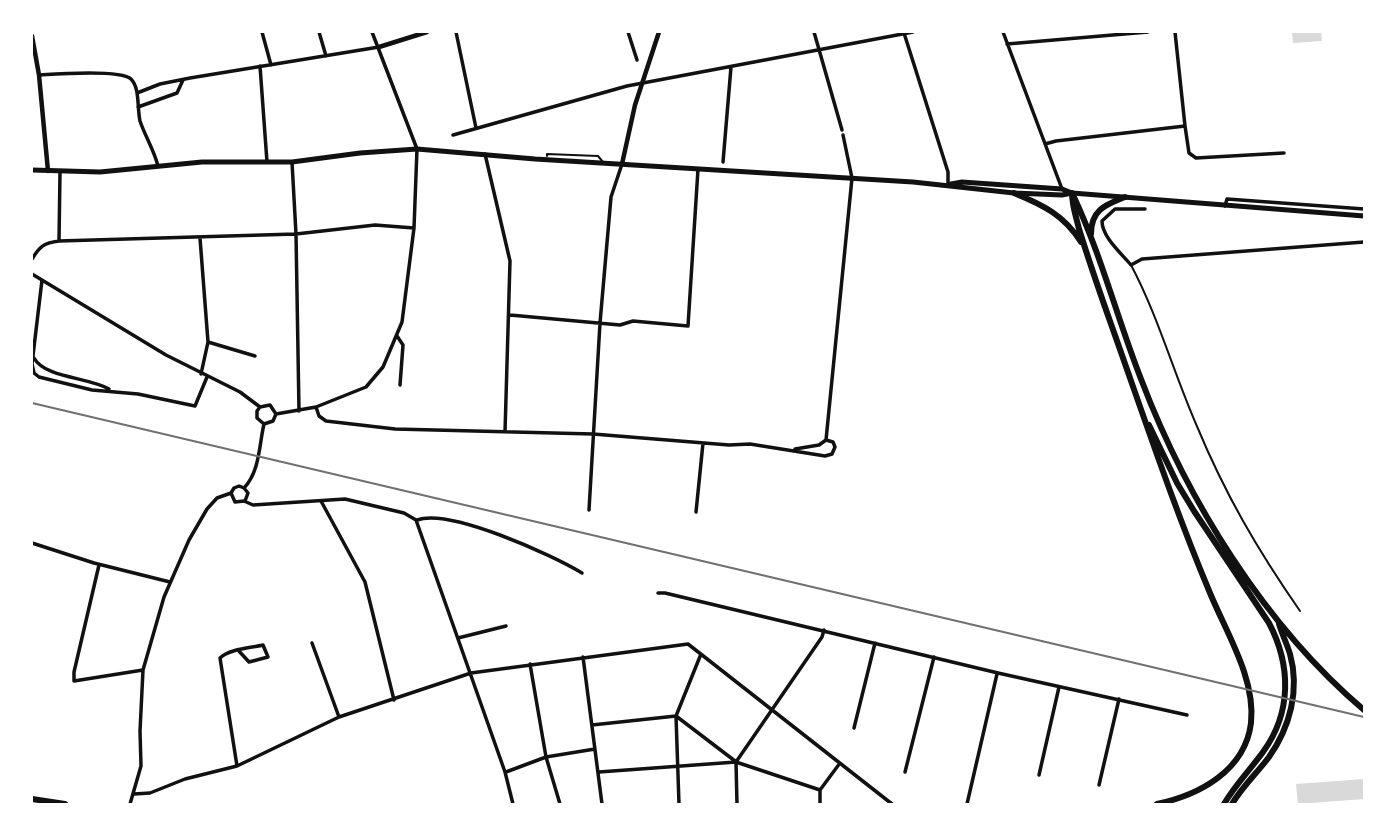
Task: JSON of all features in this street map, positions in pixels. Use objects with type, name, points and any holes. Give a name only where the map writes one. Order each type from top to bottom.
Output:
[{"type":"highway","points":[[1014,193],[1062,217],[1085,249]]},
{"type":"highway","points":[[1072,193],[1092,239],[1127,344],[1161,428],[1197,499],[1279,622],[1364,710]]},
{"type":"highway","points":[[1072,193],[1072,205],[1085,249],[1166,482],[1241,666],[1250,699],[1251,716],[1245,743],[1225,771],[1197,792],[1157,804]]},
{"type":"highway","points":[[1092,239],[1091,225],[1097,211],[1125,197]]},
{"type":"highway","points":[[1142,411],[1177,483],[1269,623],[1290,682]]},
{"type":"highway","points":[[1233,804],[1271,754],[1284,719],[1290,682],[1290,655],[1279,622]]},
{"type":"highway","points":[[1224,804],[1284,719]]},
{"type":"highway","points":[[32,799],[65,804]]},
{"type":"main road","points":[[32,170],[120,171],[228,161],[292,162],[417,149],[547,160],[948,185],[1014,193],[1072,193],[1364,216]]},
{"type":"main road","points":[[948,185],[962,182],[1061,186],[1072,193]]},
{"type":"street","points":[[262,32],[271,65]]},
{"type":"street","points":[[319,32],[326,56]]},
{"type":"street","points":[[276,414],[316,407],[355,393],[371,383],[383,367],[397,336],[405,307],[414,228],[417,149],[372,32]]},
{"type":"street","points":[[136,91],[160,84],[379,47],[427,32]]},
{"type":"street","points":[[456,32],[476,128]]},
{"type":"street","points":[[628,32],[637,61]]},
{"type":"street","points":[[589,510],[600,323],[611,197],[659,32]]},
{"type":"street","points":[[792,449],[819,445],[826,440],[852,178],[814,32]]},
{"type":"street","points":[[903,32],[948,172],[948,185]]},
{"type":"street","points":[[453,135],[642,83],[912,32]]},
{"type":"street","points":[[1003,32],[1061,186]]},
{"type":"street","points":[[1007,44],[1148,32]]},
{"type":"street","points":[[1175,32],[1189,153],[1195,158],[1284,153]]},
{"type":"street","points":[[32,36],[39,75],[48,171]]},
{"type":"street","points":[[260,66],[267,162]]},
{"type":"street","points":[[723,162],[731,66]]},
{"type":"street","points":[[39,75],[102,73],[126,76],[133,81],[140,120],[158,166]]},
{"type":"street","points":[[138,107],[177,93],[183,80]]},
{"type":"street","points":[[1045,144],[1185,126]]},
{"type":"street","points":[[485,154],[508,250],[510,315],[505,432]]},
{"type":"street","points":[[292,162],[299,411]]},
{"type":"street","points":[[510,315],[620,325],[633,321],[688,326],[698,169]]},
{"type":"street","points":[[59,241],[60,172]]},
{"type":"street","points":[[1225,205],[1227,199],[1364,208]]},
{"type":"street","points":[[1280,203],[1280,211]]},
{"type":"street","points":[[1145,209],[1115,209],[1102,221],[1102,228],[1107,236],[1131,265],[1142,259],[1364,242]]},
{"type":"street","points":[[32,259],[40,246],[59,241],[296,234],[375,225],[414,228]]},
{"type":"street","points":[[200,238],[208,342],[201,374]]},
{"type":"street","points":[[32,274],[141,341],[240,392],[260,407],[270,405],[276,414]]},
{"type":"street","points":[[42,280],[33,356],[33,370],[40,377],[92,390],[110,390],[195,406],[207,377]]},
{"type":"street","points":[[397,336],[404,345],[400,385]]},
{"type":"street","points":[[208,342],[255,356]]},
{"type":"street","points":[[33,356],[44,369],[96,382],[110,390]]},
{"type":"street","points":[[260,407],[257,418],[264,424]]},
{"type":"street","points":[[316,407],[319,416],[327,421],[383,428],[593,434],[750,444],[828,456],[834,451],[834,443],[826,440]]},
{"type":"street","points":[[264,424],[273,421],[276,414]]},
{"type":"street","points":[[244,488],[255,469],[264,424]]},
{"type":"street","points":[[696,512],[703,443]]},
{"type":"street","points":[[819,445],[821,454]]},
{"type":"street","points":[[130,804],[141,765],[139,731],[144,670],[153,629],[170,582],[188,540],[217,498],[231,492],[236,486],[244,488],[248,493],[244,501]]},
{"type":"street","points":[[231,492],[235,502],[244,501],[257,505],[352,500],[404,513],[416,520],[434,518],[492,533],[541,552],[582,573]]},
{"type":"street","points":[[321,501],[365,582],[394,699]]},
{"type":"street","points":[[416,520],[505,772],[513,804]]},
{"type":"street","points":[[32,543],[99,565],[170,582]]},
{"type":"street","points":[[99,565],[74,681],[144,670]]},
{"type":"street","points":[[658,593],[1187,715]]},
{"type":"street","points":[[458,638],[506,626]]},
{"type":"street","points":[[737,804],[736,762],[824,631]]},
{"type":"street","points":[[312,643],[339,717]]},
{"type":"street","points":[[854,728],[875,643]]},
{"type":"street","points":[[134,794],[150,793],[185,779],[237,766],[339,717],[471,673],[688,644],[892,804]]},
{"type":"street","points":[[237,766],[219,662],[223,654],[238,650],[264,645],[268,657],[249,662],[238,650]]},
{"type":"street","points":[[678,804],[677,716],[701,653]]},
{"type":"street","points":[[583,657],[602,804]]},
{"type":"street","points":[[905,772],[933,657]]},
{"type":"street","points":[[530,664],[546,757],[560,804]]},
{"type":"street","points":[[967,804],[998,673]]},
{"type":"street","points":[[1039,775],[1059,687]]},
{"type":"street","points":[[1099,785],[1119,699]]},
{"type":"street","points":[[592,725],[677,716],[736,762],[820,790]]},
{"type":"street","points":[[505,772],[546,757],[595,749]]},
{"type":"street","points":[[599,772],[736,762]]},
{"type":"street","points":[[820,804],[820,790],[840,763]]},
{"type":"lane","points":[[1131,265],[1149,300],[1195,423],[1231,503],[1258,550],[1300,611]]},
{"type":"shaded area","points":[[1292,32],[1321,32],[1322,41],[1293,43]]},
{"type":"shaded area","points":[[1364,779],[1364,799],[1298,804],[1296,784]]},
{"type":"railway","points":[[32,403],[1364,717]]}]
